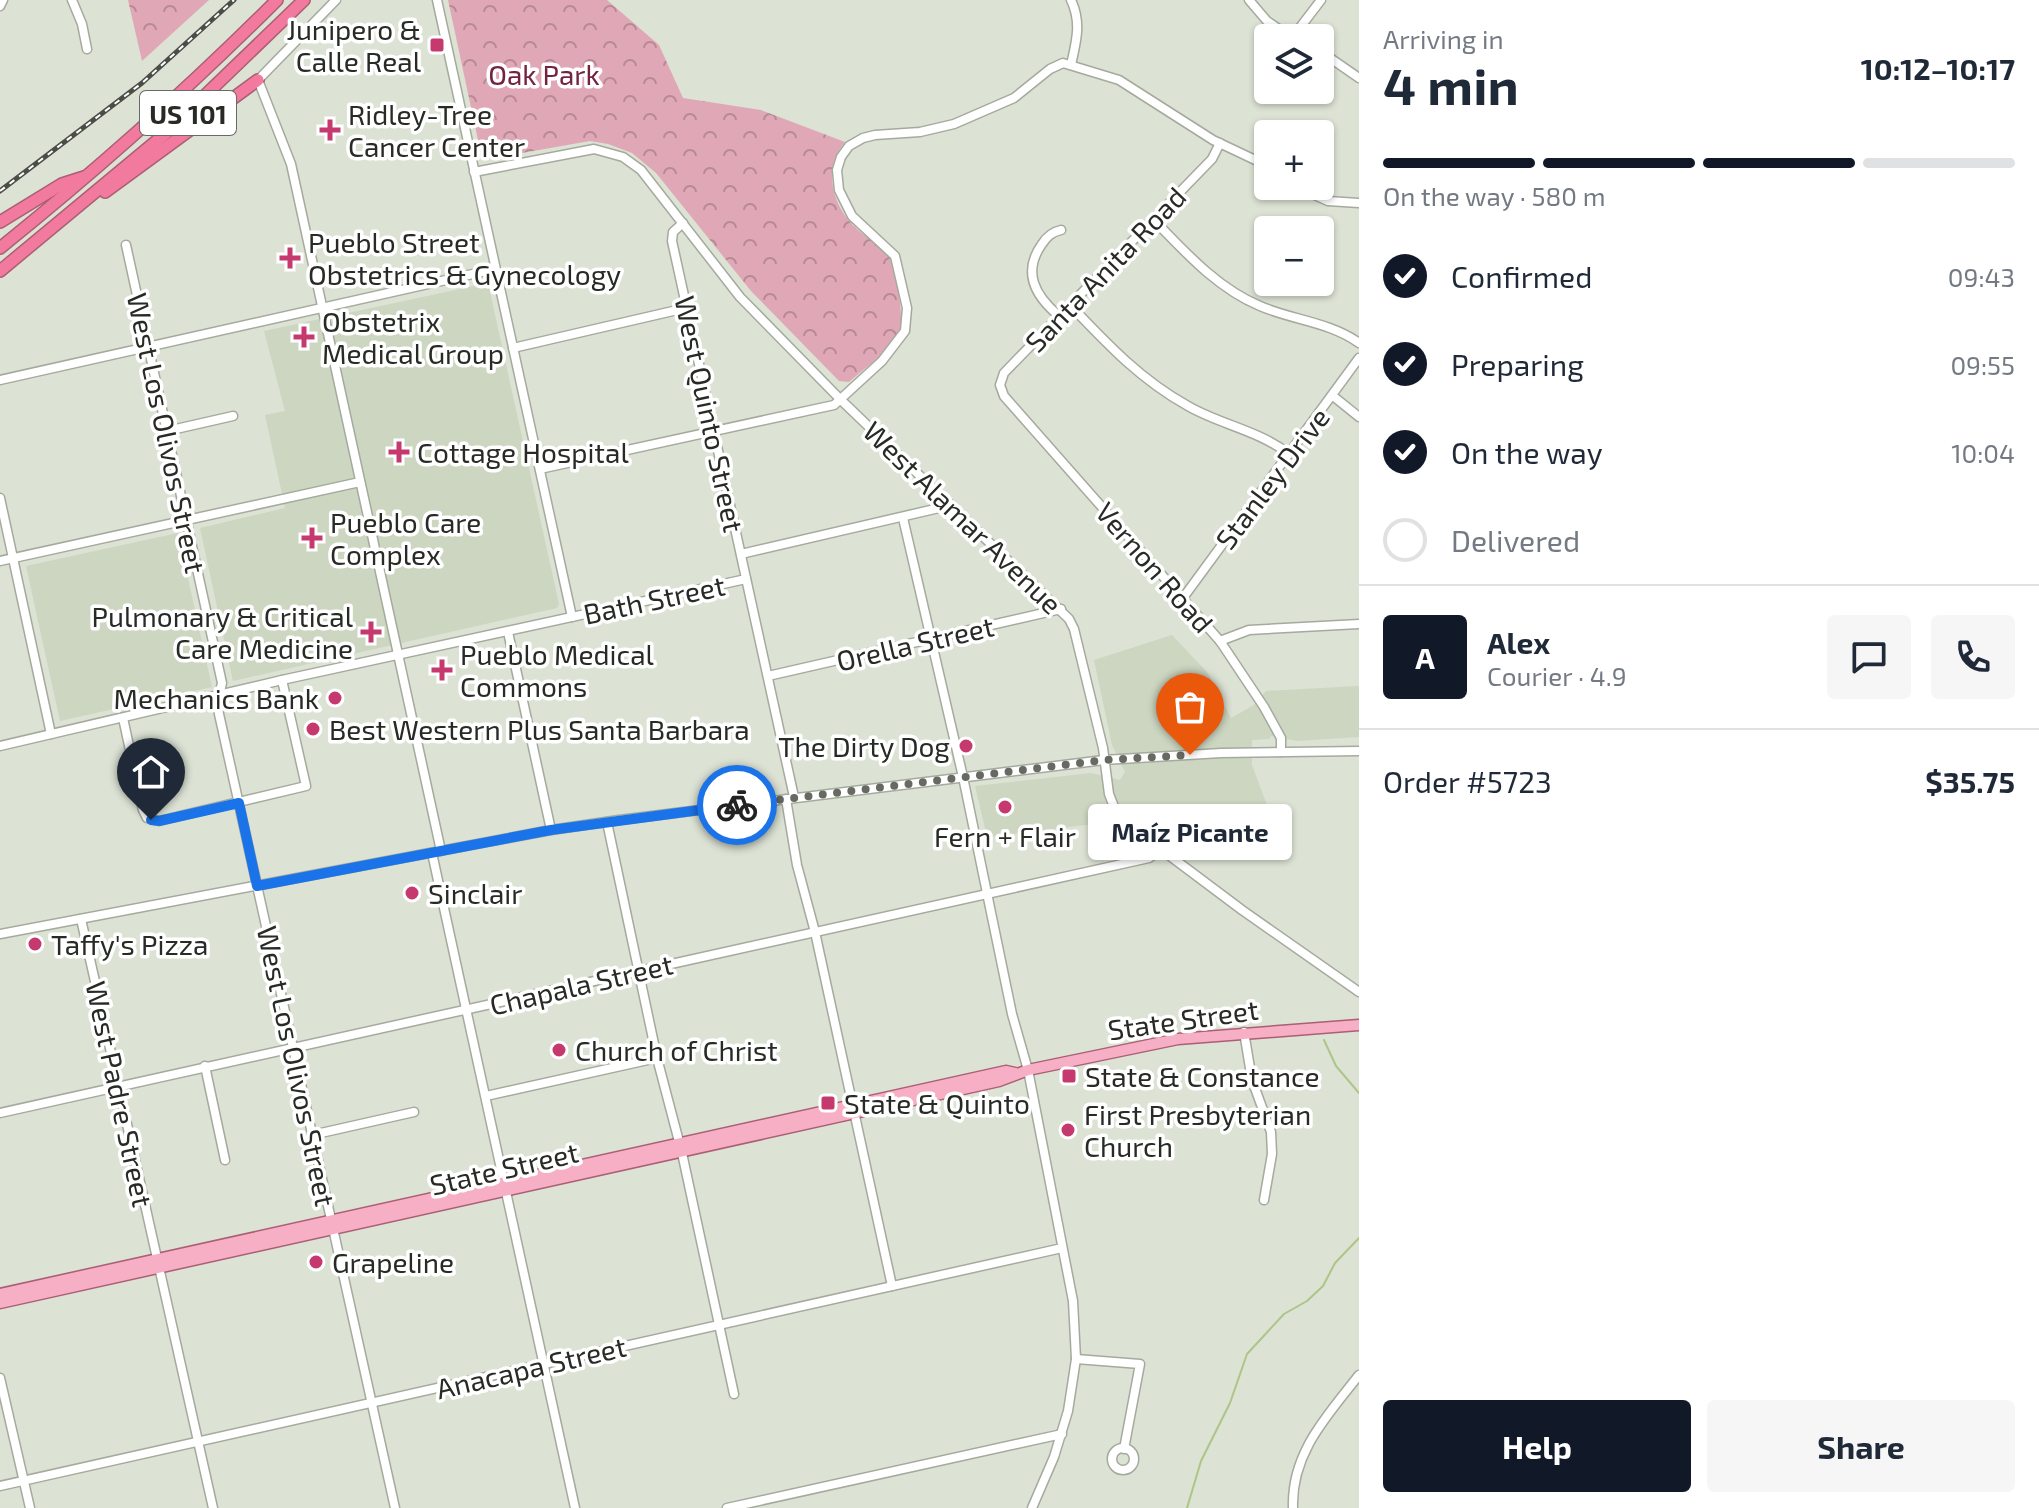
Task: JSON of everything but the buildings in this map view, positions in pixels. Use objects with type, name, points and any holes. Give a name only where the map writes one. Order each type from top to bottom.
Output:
[{"type":"highway","name":"US 101","points":[[0,248],[89,176],[181,95],[277,0]]},
{"type":"highway","name":"US 101","points":[[0,271],[165,134],[304,0]]},
{"type":"highway","points":[[64,218],[127,178],[258,80]]},
{"type":"highway","points":[[0,222],[62,184],[89,176]]},
{"type":"highway","points":[[0,279],[20,255]]},
{"type":"main road","name":"State Street","points":[[0,1303],[158,1264],[853,1109],[999,1081],[1015,1073],[1163,1041],[1359,1025]]},
{"type":"main road","name":"State Street","points":[[0,1294],[158,1264]]},
{"type":"street","points":[[0,6],[3,0]]},
{"type":"street","points":[[72,0],[82,24],[87,49]]},
{"type":"street","points":[[336,0],[258,80],[287,151],[322,308],[398,655],[466,1010],[575,1508]]},
{"type":"street","points":[[437,0],[572,617]]},
{"type":"street","points":[[1071,0],[1078,30],[1071,65]]},
{"type":"street","points":[[1249,0],[1271,24]]},
{"type":"street","points":[[1303,24],[1321,0]]},
{"type":"street","points":[[1334,61],[1359,78]]},
{"type":"street","points":[[540,469],[834,405],[894,348],[905,331],[908,317],[895,256],[859,224],[842,199],[837,170],[846,150],[868,136],[920,132],[954,124],[1014,98],[1056,65],[1071,65],[1127,84],[1188,125],[1254,159]]},
{"type":"street","name":"Santa Anita Road","points":[[1004,396],[1000,389],[1001,377],[1212,159],[1220,143]]},
{"type":"street","name":"West Alamar Avenue","points":[[474,172],[582,149],[605,150],[623,157],[641,170],[740,297],[841,400],[1061,609],[1074,629],[1109,794],[1118,817],[1359,992]]},
{"type":"street","points":[[1326,200],[1359,203]]},
{"type":"street","points":[[1153,219],[1214,278],[1245,299],[1281,314],[1340,331],[1359,343]]},
{"type":"street","name":"West Quinto Street","points":[[683,223],[671,237],[768,676],[790,798],[797,865],[815,932],[892,1286]]},
{"type":"street","points":[[1059,316],[1041,298],[1031,274],[1037,251],[1048,235],[1061,230]]},
{"type":"street","name":"West Los Olivos Street","points":[[126,245],[222,683],[217,705],[395,1508]]},
{"type":"street","points":[[0,380],[495,269]]},
{"type":"street","points":[[1070,305],[1121,359],[1163,392],[1210,417],[1260,435],[1289,454]]},
{"type":"street","points":[[513,348],[686,308]]},
{"type":"street","name":"Stanley Drive","points":[[1183,598],[1359,358]]},
{"type":"street","name":"Vernon Road","points":[[1004,396],[1220,641],[1270,717],[1281,738],[1281,752]]},
{"type":"street","points":[[1333,396],[1359,417]]},
{"type":"street","points":[[167,431],[233,416]]},
{"type":"street","points":[[0,561],[360,482]]},
{"type":"street","points":[[0,498],[51,734]]},
{"type":"street","name":"Bath Street","points":[[741,554],[952,505]]},
{"type":"street","points":[[903,518],[963,777],[1012,1014],[1028,1070],[1073,1301],[1076,1359],[1072,1390],[1062,1434],[1032,1508]]},
{"type":"street","name":"Bath Street","points":[[0,746],[282,680],[746,579]]},
{"type":"street","name":"Orella Street","points":[[768,676],[1061,609]]},
{"type":"street","points":[[1220,641],[1249,630],[1359,624]]},
{"type":"street","points":[[508,632],[551,830]]},
{"type":"street","points":[[123,718],[147,818],[159,821],[239,803],[306,786],[282,680]]},
{"type":"street","points":[[0,934],[607,822],[1104,760],[1359,751]]},
{"type":"street","points":[[607,822],[734,1394]]},
{"type":"street","name":"Chapala Street","points":[[0,1113],[1149,858],[1160,850]]},
{"type":"street","name":"West Padre Street","points":[[81,919],[213,1508]]},
{"type":"street","points":[[1244,1032],[1251,1077],[1271,1132],[1272,1154],[1264,1200]]},
{"type":"street","points":[[486,1096],[657,1058]]},
{"type":"street","points":[[205,1066],[225,1160]]},
{"type":"street","points":[[312,1135],[414,1112]]},
{"type":"street","name":"Anacapa Street","points":[[0,1486],[1062,1248]]},
{"type":"street","points":[[1076,1359],[1140,1364],[1124,1449]]},
{"type":"street","points":[[1293,1508],[1297,1469],[1309,1440],[1359,1375]]},
{"type":"street","points":[[0,1378],[30,1508]]},
{"type":"street","points":[[727,1508],[758,1505],[1062,1434]]},
{"type":"shaded area","name":"Cottage Hospital","points":[[488,283],[559,604],[557,608],[233,681],[200,528],[285,508],[265,415],[285,411],[264,331]]},
{"type":"shaded area","points":[[178,533],[212,687],[60,721],[26,566]]},
{"type":"shaded area","points":[[1172,635],[1207,672],[1231,718],[1254,705],[1266,691],[1359,686],[1359,737],[1297,741],[1271,736],[1269,739],[1252,740],[1252,765],[1267,805],[1207,808],[1177,850],[1110,822],[987,837],[975,786],[1091,773],[1120,780],[1125,772],[1112,745],[1094,660]]},
{"type":"green space","points":[[128,0],[209,0],[142,61]]},
{"type":"green space","name":"Oak Park","points":[[448,0],[607,0],[659,45],[683,98],[761,110],[845,142],[834,163],[833,187],[848,220],[882,249],[892,263],[899,292],[901,323],[891,344],[849,382],[839,381],[751,291],[656,173],[632,153],[590,141],[489,159],[481,154]]},
{"type":"waterway","points":[[1324,1040],[1336,1066],[1359,1093]]},
{"type":"waterway","points":[[1187,1508],[1201,1461],[1230,1403],[1247,1354],[1284,1314],[1307,1301],[1323,1286],[1335,1263],[1359,1238]]},
{"type":"railway","points":[[0,191],[142,83],[234,0]]},
{"type":"way so far","points":[[737,805],[1104,760],[1190,755]]},
{"type":"place","name":"Junipero & Calle Real","points":[[437,45]]},
{"type":"place","name":"Ridley-Tree Cancer Center","points":[[330,130]]},
{"type":"place","name":"Pueblo Street Obstetrics & Gynecology","points":[[290,258]]},
{"type":"place","name":"Obstetrix Medical Group","points":[[304,337]]},
{"type":"place","name":"Cottage Hospital","points":[[399,452]]},
{"type":"place","name":"Pueblo Care Complex","points":[[312,538]]},
{"type":"place","name":"Pulmonary & Critical Care Medicine","points":[[371,632]]},
{"type":"place","name":"Pueblo Medical Commons","points":[[442,670]]},
{"type":"place","name":"Mechanics Bank","points":[[335,698]]},
{"type":"place","name":"Best Western Plus Santa Barbara","points":[[313,729]]},
{"type":"place","name":"The Dirty Dog","points":[[966,746]]},
{"type":"place","name":"Maíz Picante","points":[[1190,755]]},
{"type":"place","name":"Fern + Flair","points":[[1005,807]]},
{"type":"place","name":"Sinclair","points":[[412,893]]},
{"type":"place","name":"Taffy's Pizza","points":[[35,944]]},
{"type":"place","name":"Church of Christ","points":[[559,1050]]},
{"type":"place","name":"State & Constance","points":[[1069,1076]]},
{"type":"place","name":"State & Quinto","points":[[828,1103]]},
{"type":"place","name":"First Presbyterian Church","points":[[1068,1130]]},
{"type":"place","name":"Grapeline","points":[[316,1262]]},
{"type":"route","points":[[151,820],[159,821],[239,803],[257,886],[551,830],[737,805]]}]
